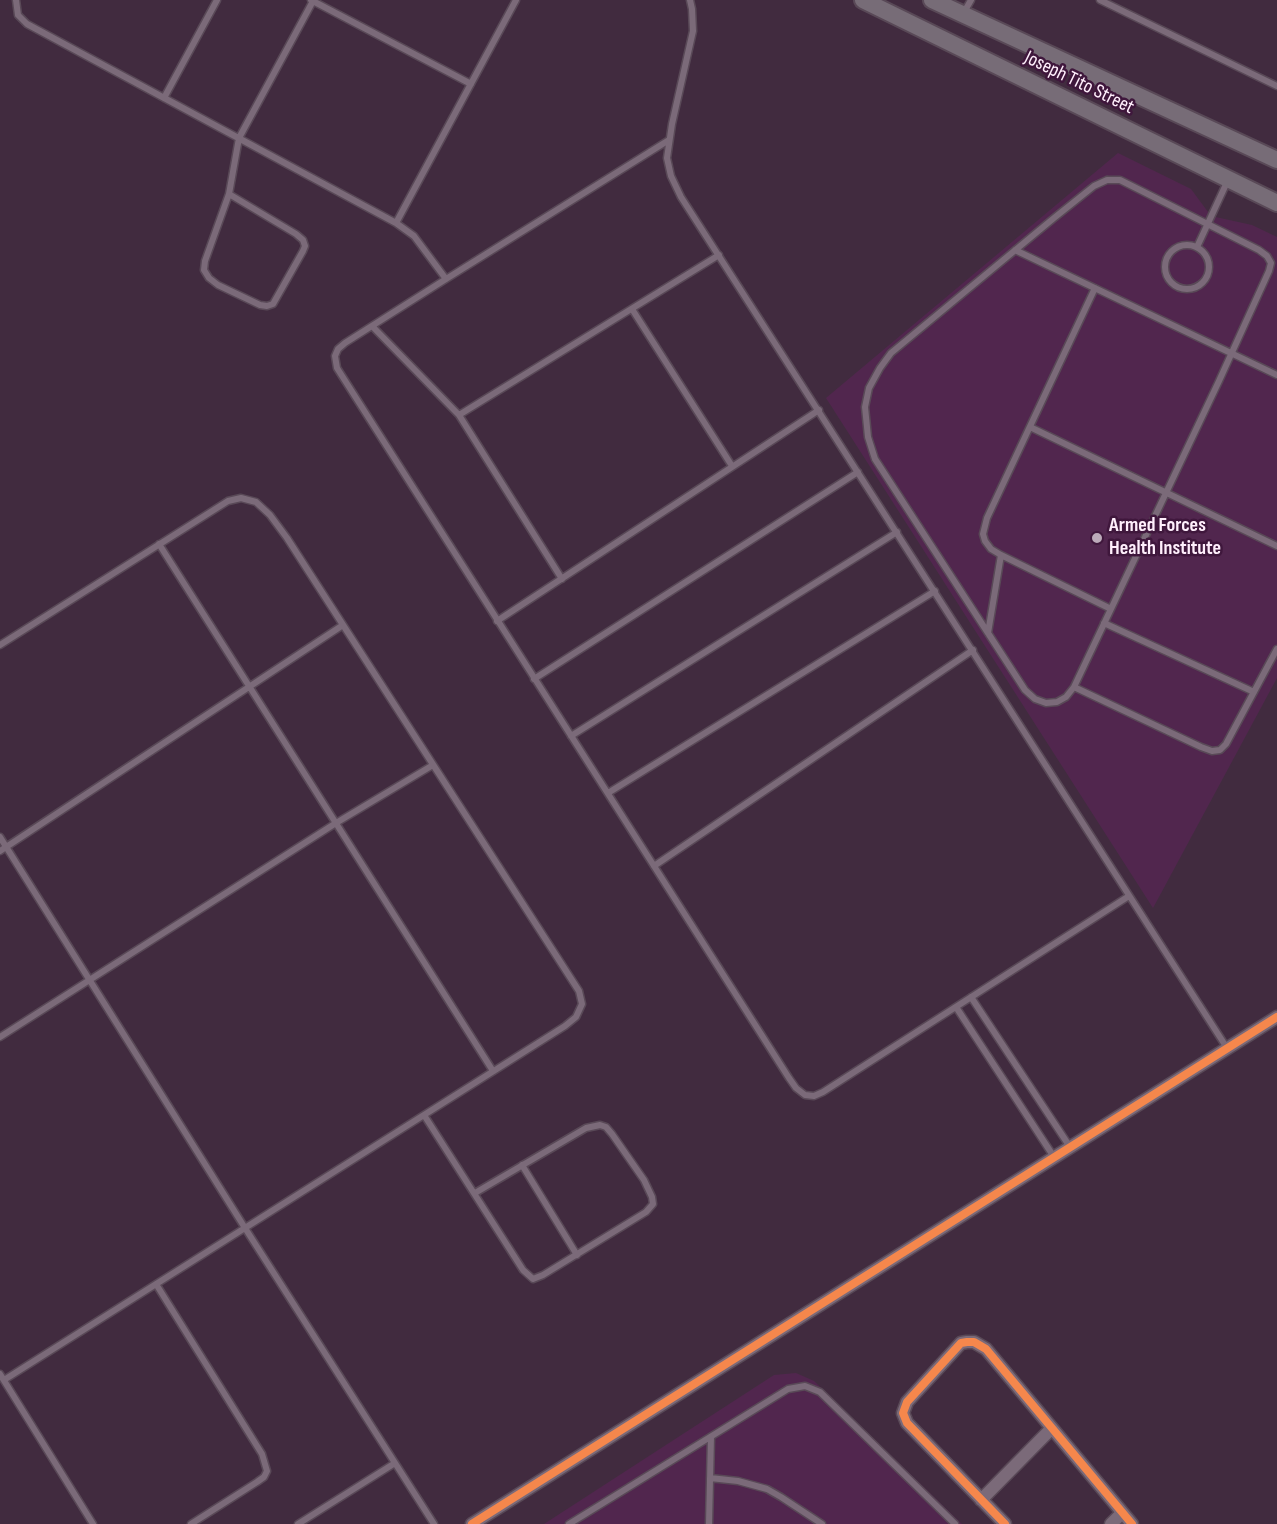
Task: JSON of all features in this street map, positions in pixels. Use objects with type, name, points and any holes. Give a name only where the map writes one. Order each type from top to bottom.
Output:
[{"type":"main road","name":"Joseph Tito Street","points":[[863,0],[1277,203]]},
{"type":"main road","name":"Joseph Tito Street","points":[[933,0],[967,7],[1277,160]]},
{"type":"street","points":[[472,1524],[1277,1017]]},
{"type":"street","points":[[1005,1524],[908,1423],[903,1413],[907,1401],[961,1343],[974,1342],[986,1349],[1132,1524]]},
{"type":"street","points":[[981,1500],[1052,1428]]},
{"type":"street","points":[[1111,1524],[1122,1513]]},
{"type":"lane","points":[[16,0],[18,15],[27,24],[396,223],[414,236],[446,279]]},
{"type":"lane","points":[[165,98],[217,0]]},
{"type":"lane","points":[[396,223],[516,0]]},
{"type":"lane","points":[[690,0],[693,31],[669,140],[668,158],[671,176],[681,197],[1227,1048]]},
{"type":"lane","points":[[1100,0],[1277,86]]},
{"type":"lane","points":[[229,194],[303,240],[305,246],[303,251],[273,304],[267,306],[260,304],[218,285],[209,278],[204,270],[205,261],[229,194],[239,138],[312,1],[471,84]]},
{"type":"lane","points":[[669,140],[338,349],[335,356],[337,368],[789,1078],[805,1095],[814,1096],[823,1092],[1129,896]]},
{"type":"lane","points":[[1197,247],[1228,179]]},
{"type":"lane","points":[[1107,180],[1120,180],[1208,225],[1267,256],[1271,263],[1269,271],[1074,687],[1066,698],[1046,703],[1035,699],[1025,690],[875,459],[868,437],[865,407],[869,388],[891,353],[1094,186],[1107,180]]},
{"type":"lane","points":[[1179,246],[1197,247],[1204,252],[1208,260],[1207,277],[1194,289],[1177,288],[1166,275],[1167,258],[1179,246]]},
{"type":"lane","points":[[1015,250],[1277,375]]},
{"type":"lane","points":[[459,415],[719,255]]},
{"type":"lane","points":[[1095,288],[987,518],[983,534],[991,549],[1001,555],[1111,609]]},
{"type":"lane","points":[[632,309],[732,466]]},
{"type":"lane","points":[[372,326],[459,415],[562,579]]},
{"type":"lane","points":[[497,621],[819,410]]},
{"type":"lane","points":[[1030,427],[1277,546]]},
{"type":"lane","points":[[534,678],[858,472]]},
{"type":"lane","points":[[0,645],[228,501],[241,498],[256,502],[281,530],[343,625],[579,991],[582,1004],[576,1017],[565,1026],[156,1284],[2,1377],[93,1524]]},
{"type":"lane","points":[[571,736],[897,532]]},
{"type":"lane","points":[[159,544],[493,1071]]},
{"type":"lane","points":[[988,633],[1001,555]]},
{"type":"lane","points":[[608,794],[935,591]]},
{"type":"lane","points":[[1104,623],[1254,692]]},
{"type":"lane","points":[[3,849],[343,625]]},
{"type":"lane","points":[[1074,687],[1212,751],[1220,750],[1226,744],[1277,649]]},
{"type":"lane","points":[[654,866],[973,651]]},
{"type":"lane","points":[[0,1037],[336,823],[433,765]]},
{"type":"lane","points":[[0,837],[3,849],[90,981],[434,1524]]},
{"type":"lane","points":[[971,997],[1070,1147]]},
{"type":"lane","points":[[956,1007],[1054,1157]]},
{"type":"lane","points":[[424,1114],[528,1276],[533,1279],[650,1209],[653,1204],[644,1180],[612,1134],[606,1127],[600,1125],[586,1128],[475,1193]]},
{"type":"lane","points":[[522,1165],[576,1255]]},
{"type":"lane","points":[[156,1284],[262,1454],[267,1471],[264,1477],[257,1482],[191,1524]]},
{"type":"lane","points":[[569,1524],[796,1386],[813,1388],[820,1392],[955,1524]]},
{"type":"lane","points":[[709,1524],[711,1437]]},
{"type":"lane","points":[[298,1524],[395,1463]]},
{"type":"lane","points":[[710,1478],[738,1481],[767,1489],[822,1524]]},
{"type":"shaded area","name":"Armed Forces Health Institute","points":[[1118,153],[1191,189],[1211,216],[1252,225],[1277,237],[1277,678],[1153,908],[826,398]]},
{"type":"shaded area","points":[[796,1373],[814,1381],[962,1524],[544,1524],[774,1375]]},
{"type":"cycle path","points":[[472,1524],[1277,1017]]},
{"type":"cycle path","points":[[1005,1524],[907,1423],[903,1413],[907,1402],[961,1343],[974,1342],[986,1349],[1132,1524]]},
{"type":"place","name":"Armed Forces Health Institute","points":[[1097,538]]}]
